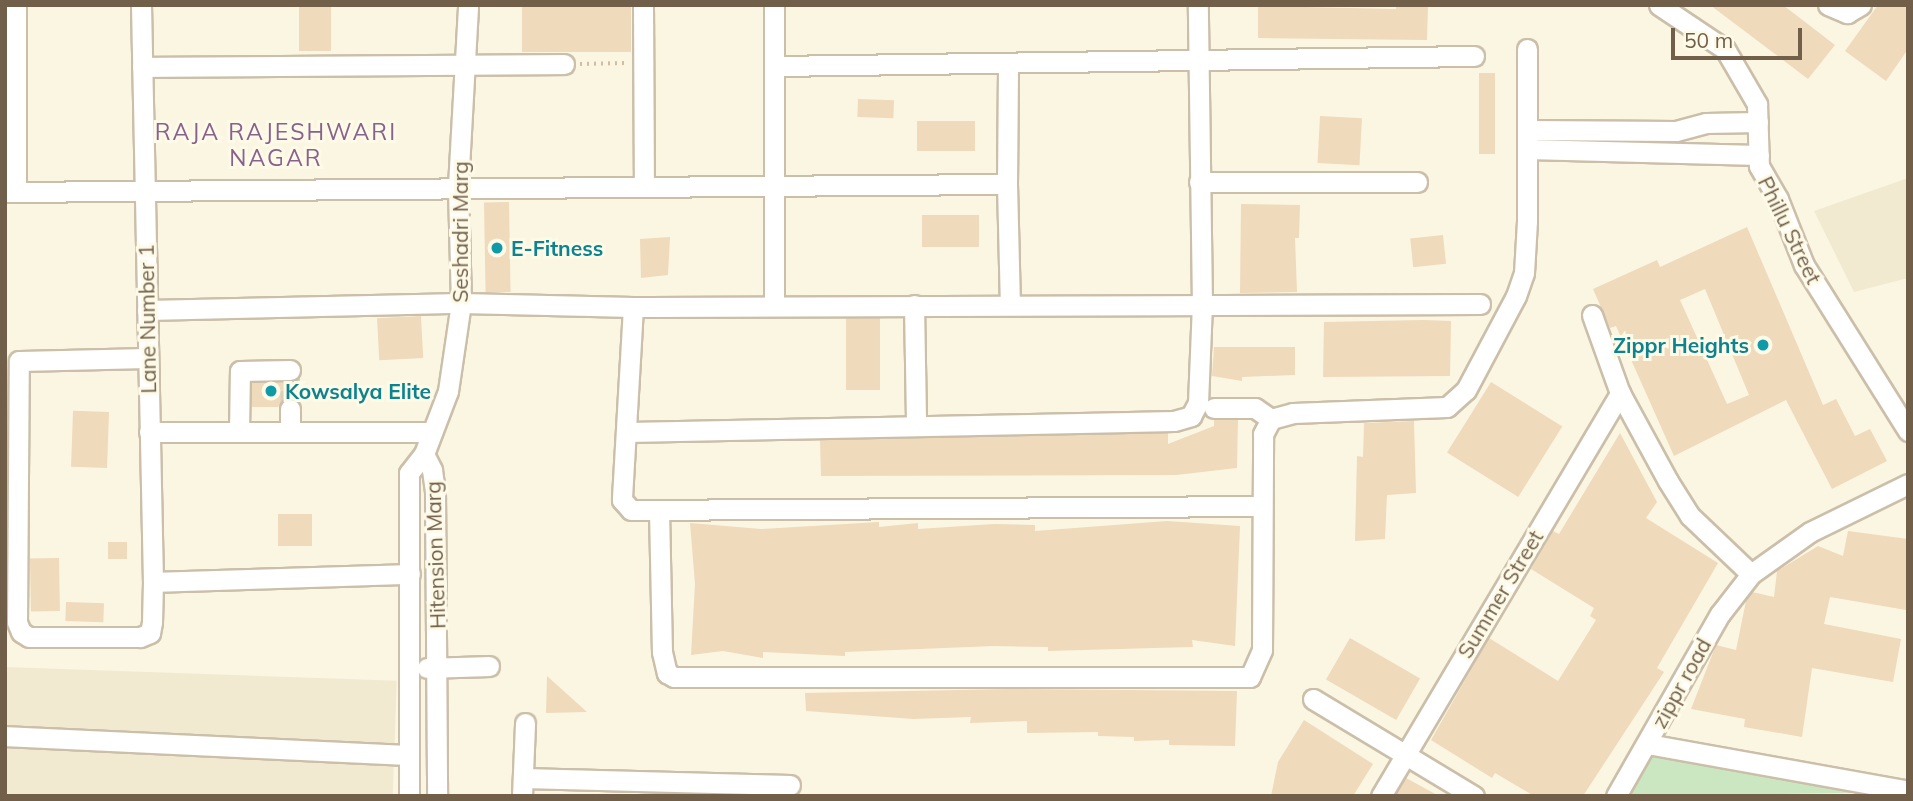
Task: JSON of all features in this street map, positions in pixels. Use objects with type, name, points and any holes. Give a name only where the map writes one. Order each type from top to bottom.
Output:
[{"type":"street","points":[[16,5],[10,192],[458,186],[774,187],[1007,184]]},
{"type":"street","name":"Lane Number 1","points":[[12,361],[21,632],[29,636],[139,637],[150,633],[153,582],[141,5]]},
{"type":"street","name":"Seshadri Marg","points":[[424,454],[448,391],[461,303],[458,186],[468,5]]},
{"type":"street","points":[[643,5],[644,186]]},
{"type":"street","points":[[774,5],[774,305]]},
{"type":"street","points":[[628,432],[1184,420],[1198,403],[1202,305],[1198,5]]},
{"type":"street","name":"Phillu Street","points":[[1659,5],[1725,50],[1758,104],[1759,166],[1778,199],[1804,265],[1908,431]]},
{"type":"street","points":[[1828,5],[1847,13],[1861,5]]},
{"type":"street","points":[[659,510],[662,652],[667,673],[674,677],[1239,679],[1256,671],[1262,650],[1262,434],[1271,419],[1293,413],[1433,408],[1457,401],[1504,323],[1524,273],[1527,48]]},
{"type":"street","points":[[774,66],[1474,56]]},
{"type":"street","points":[[142,67],[564,64]]},
{"type":"street","points":[[1008,64],[1010,305]]},
{"type":"street","points":[[1527,140],[1676,131],[1706,123],[1758,122]]},
{"type":"street","points":[[1527,140],[1759,155]]},
{"type":"street","points":[[1199,182],[1417,182]]},
{"type":"street","points":[[147,310],[461,303],[633,307],[1480,304]]},
{"type":"street","points":[[914,305],[916,425]]},
{"type":"street","points":[[633,307],[623,505],[631,510],[1262,506]]},
{"type":"street","points":[[1592,315],[1620,393],[1690,516],[1751,574]]},
{"type":"street","points":[[12,361],[148,358]]},
{"type":"street","points":[[245,432],[240,372],[290,370]]},
{"type":"street","name":"Summer Street","points":[[1381,796],[1620,393]]},
{"type":"street","points":[[245,432],[251,408]]},
{"type":"street","points":[[1214,408],[1255,408],[1271,419]]},
{"type":"street","points":[[290,409],[290,432]]},
{"type":"street","points":[[149,432],[432,432]]},
{"type":"street","name":"Hitension Marg","points":[[409,796],[409,473],[424,454],[432,470],[435,491],[437,796]]},
{"type":"street","name":"zippr road","points":[[1616,796],[1720,614],[1751,574],[1810,532],[1908,484]]},
{"type":"street","points":[[153,582],[410,574]]},
{"type":"street","points":[[410,669],[489,666]]},
{"type":"street","points":[[1312,699],[1474,796]]},
{"type":"street","points":[[525,723],[523,787],[790,785]]},
{"type":"street","points":[[5,736],[409,755]]},
{"type":"street","points":[[1648,744],[1863,791],[1908,791]]},
{"type":"path","points":[[564,64],[643,63]]},
{"type":"shaded area","points":[[1908,178],[1908,278],[1854,292],[1814,211]]},
{"type":"shaded area","points":[[5,667],[397,681],[393,796],[5,796]]},
{"type":"green space","points":[[1651,752],[1854,793],[1625,796]]},
{"type":"building","points":[[299,5],[331,5],[331,51],[299,51]]},
{"type":"building","points":[[522,5],[631,5],[631,52],[522,52]]},
{"type":"building","points":[[1396,5],[1428,5],[1427,40],[1258,38],[1258,6],[1396,9]]},
{"type":"building","points":[[1710,5],[1783,5],[1835,45],[1808,79]]},
{"type":"building","points":[[1878,5],[1908,5],[1908,49],[1886,81],[1845,51]]},
{"type":"building","points":[[1479,73],[1495,73],[1495,154],[1479,154]]},
{"type":"building","points":[[858,99],[894,100],[893,118],[857,117]]},
{"type":"building","points":[[1320,116],[1362,118],[1359,165],[1318,163]]},
{"type":"building","points":[[917,121],[975,121],[975,151],[917,151]]},
{"type":"building","name":"E-Fitness","points":[[484,202],[509,202],[511,292],[486,292]]},
{"type":"building","points":[[1241,204],[1300,205],[1299,238],[1295,238],[1297,292],[1240,293]]},
{"type":"building","points":[[922,215],[979,215],[979,247],[922,247]]},
{"type":"building","points":[[1747,227],[1823,405],[1836,399],[1855,436],[1870,429],[1887,461],[1832,489],[1786,400],[1674,456],[1616,326],[1610,328],[1593,289],[1657,260],[1660,267]],"holes":[[[1705,289],[1749,395],[1727,404],[1680,300]]]},
{"type":"building","points":[[1443,235],[1446,264],[1413,267],[1410,238]]},
{"type":"building","points":[[670,237],[668,275],[641,278],[640,239]]},
{"type":"building","points":[[421,316],[423,358],[379,360],[377,318]]},
{"type":"building","points":[[846,318],[880,318],[880,390],[846,390]]},
{"type":"building","points":[[1451,321],[1450,376],[1323,377],[1324,322]]},
{"type":"building","points":[[1214,347],[1295,347],[1295,375],[1242,377],[1242,381],[1212,376]]},
{"type":"building","points":[[300,377],[300,402],[289,397],[278,407],[252,407],[252,383],[290,382]]},
{"type":"building","points":[[1491,382],[1562,427],[1518,497],[1447,452]]},
{"type":"building","points":[[73,411],[109,412],[107,468],[71,467]]},
{"type":"building","points":[[1214,420],[1238,420],[1237,468],[1176,475],[821,476],[820,440],[1168,433],[1168,444],[1214,426]]},
{"type":"building","points":[[1414,421],[1416,493],[1387,495],[1385,539],[1355,541],[1357,456],[1363,457],[1364,423]]},
{"type":"building","points":[[1620,433],[1657,502],[1646,518],[1718,563],[1657,668],[1664,672],[1583,796],[1534,796],[1495,773],[1492,778],[1431,740],[1489,638],[1558,681],[1596,620],[1590,616],[1594,608],[1531,569],[1553,531],[1559,534]]},
{"type":"building","points":[[278,514],[312,514],[312,546],[278,546]]},
{"type":"building","points":[[1167,521],[1240,526],[1235,646],[1192,640],[1193,647],[1048,651],[1048,647],[994,646],[845,652],[845,656],[763,652],[763,658],[723,651],[691,655],[695,584],[690,523],[761,529],[879,522],[879,527],[918,523],[918,529],[994,524],[1035,525],[1035,531]]},
{"type":"building","points":[[1848,531],[1908,539],[1906,610],[1830,597],[1824,624],[1901,639],[1893,682],[1812,668],[1802,737],[1744,727],[1745,719],[1691,709],[1716,645],[1736,650],[1746,601],[1752,592],[1774,597],[1777,571],[1818,546],[1843,556]]},
{"type":"building","points":[[108,542],[127,542],[127,559],[108,559]]},
{"type":"building","points":[[59,558],[60,611],[31,611],[30,559]]},
{"type":"building","points":[[66,602],[104,603],[103,622],[65,621]]},
{"type":"building","points":[[1350,638],[1420,678],[1396,720],[1326,680]]},
{"type":"building","points":[[547,676],[587,712],[546,713]]},
{"type":"building","points":[[1010,689],[1237,691],[1235,746],[1169,745],[1169,740],[1134,741],[1134,737],[1098,736],[1098,732],[1027,733],[1027,721],[970,723],[971,717],[913,719],[806,711],[805,693]]},
{"type":"building","points":[[1304,720],[1373,764],[1353,796],[1271,796],[1278,762]]},
{"type":"building","points":[[1406,778],[1439,796],[1395,796]]},
{"type":"tunnel","points":[[290,370],[290,409]]},
{"type":"place","name":"E-Fitness","points":[[497,248]]},
{"type":"place","name":"Zippr Heights","points":[[1763,345]]},
{"type":"place","name":"Kowsalya Elite","points":[[271,391]]},
{"type":"district","name":"RAJA RAJESHWARI NAGAR","points":[[276,145]]}]
